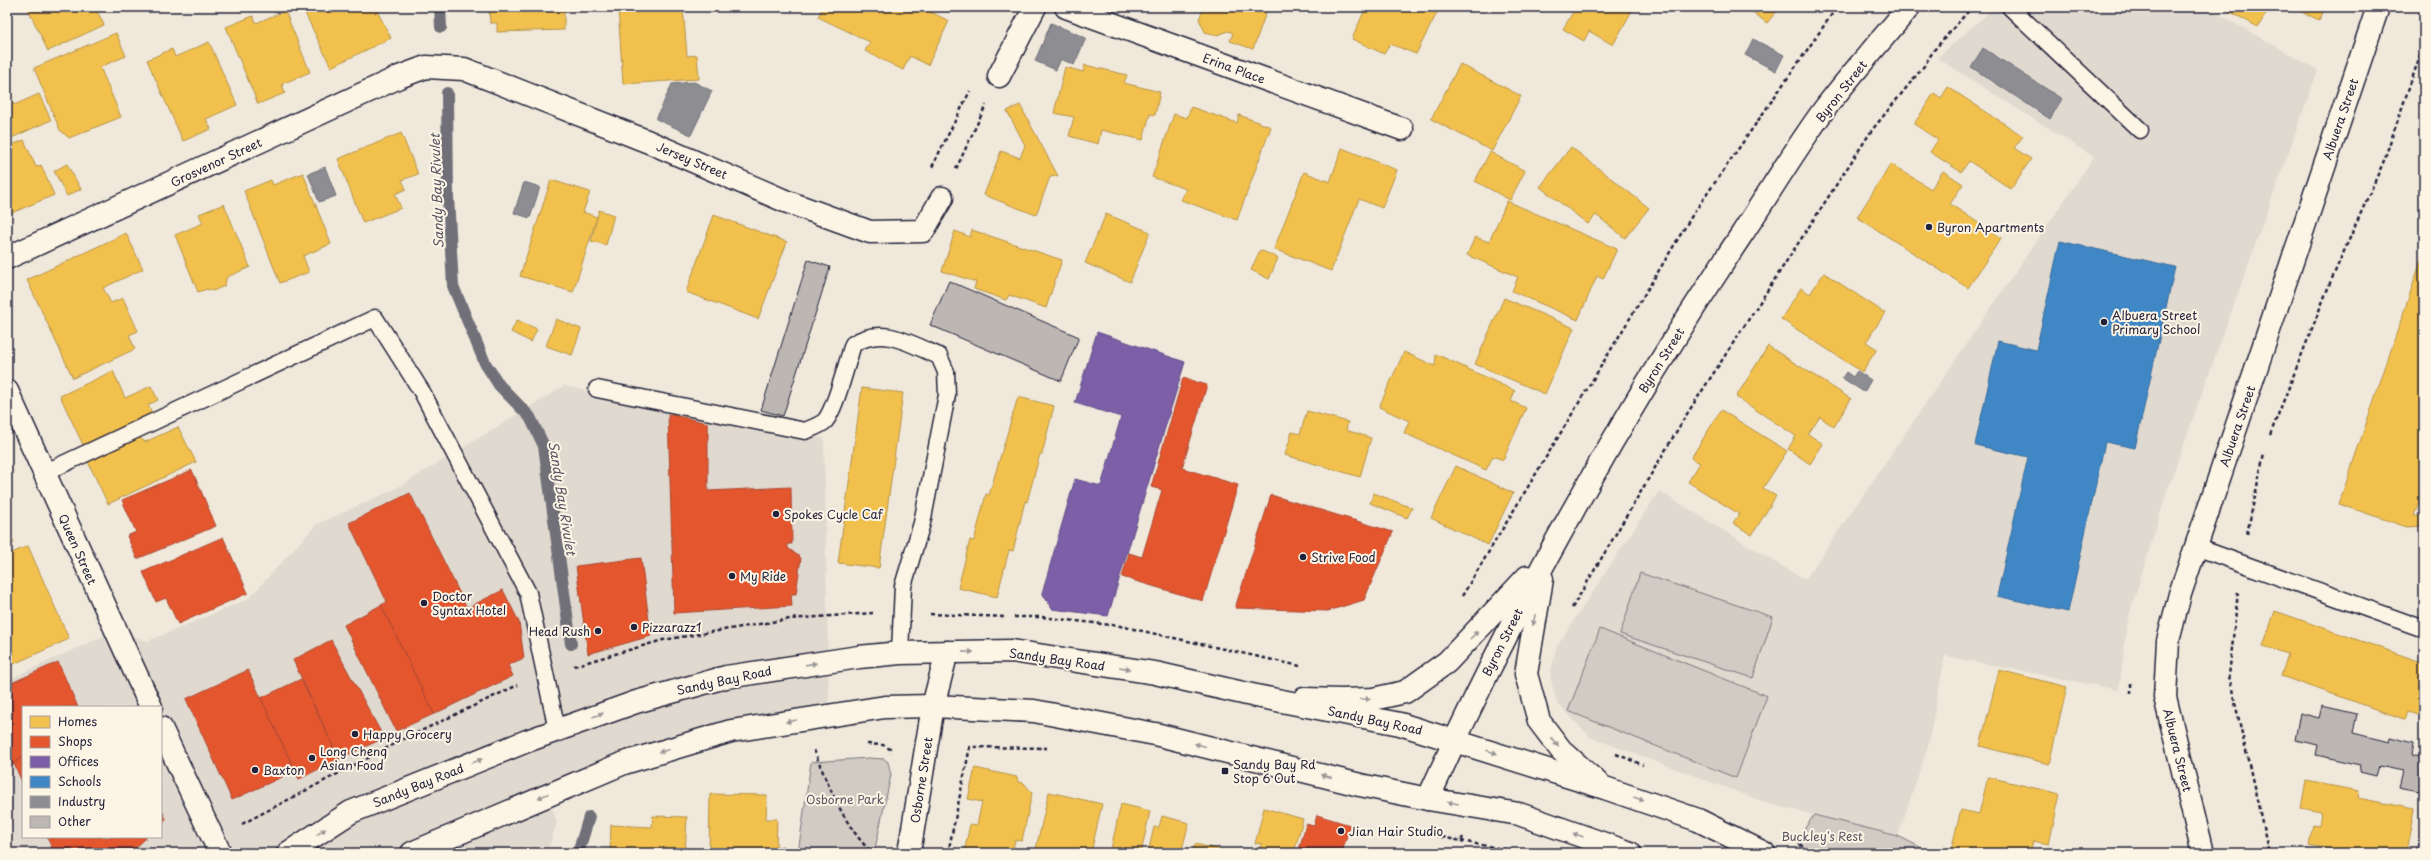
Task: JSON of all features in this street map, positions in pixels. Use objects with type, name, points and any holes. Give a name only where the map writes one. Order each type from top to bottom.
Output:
[{"type":"street","points":[[999,76],[1035,7]]},
{"type":"street","name":"Erina Place","points":[[1066,7],[1402,129]]},
{"type":"street","name":"Byron Street","points":[[1428,799],[1484,676],[1548,554],[1631,409],[1718,270],[1824,111],[1908,7]]},
{"type":"street","name":"Albuera Street","points":[[2203,853],[2165,697],[2168,641],[2180,594],[2378,7]]},
{"type":"street","name":"Jersey Street","points":[[426,67],[464,69],[470,71],[649,142],[785,201],[870,232],[923,232],[942,198]]},
{"type":"street","name":"Grosvenor Street","points":[[7,258],[399,77],[426,67]]},
{"type":"street","name":"Queen Street","points":[[7,391],[151,706]]},
{"type":"street","points":[[1256,696],[1342,700],[1373,699],[1405,692],[1447,662],[1486,623],[1548,554]]},
{"type":"street","points":[[1548,554],[1531,636],[1526,674],[1539,721],[1560,750],[1602,787]]},
{"type":"street","name":"Sandy Bay Road","points":[[288,853],[350,812],[557,730],[636,702],[726,677],[900,653],[1012,651],[1155,673],[1256,696],[1400,724],[1602,787],[1698,820],[1764,853]]},
{"type":"street","name":"Osborne Street","points":[[909,853],[933,706],[947,652]]},
{"type":"street","points":[[412,853],[624,762],[731,731],[800,719],[885,707],[933,706],[1041,712],[1155,734],[1360,785],[1428,799],[1519,814],[1620,851]]},
{"type":"street","points":[[162,730],[220,853]]},
{"type":"lane","points":[[2010,7],[2140,130]]},
{"type":"lane","points":[[44,473],[375,318],[422,392],[528,593],[557,730]]},
{"type":"lane","points":[[597,389],[805,431],[816,427],[825,420],[831,410],[853,344],[861,339],[871,335],[884,335],[939,356],[946,372],[947,395],[922,523],[903,586],[900,653]]},
{"type":"lane","points":[[2196,547],[2424,629]]},
{"type":"path","points":[[1460,599],[1693,214],[1837,7]]},
{"type":"path","points":[[1571,608],[1685,417],[1872,130],[1924,66],[1934,50],[1972,7]]},
{"type":"path","points":[[2268,441],[2330,283],[2382,163],[2424,44]]},
{"type":"path","points":[[942,198],[999,76]]},
{"type":"path","points":[[2265,448],[2241,563],[2229,676],[2269,853]]},
{"type":"path","points":[[800,719],[834,798],[859,840],[872,853]]},
{"type":"path","points":[[948,853],[970,747]]},
{"type":"path","points":[[1461,841],[1522,853]]},
{"type":"shaded area","name":"Albuera Street Primary School","points":[[1995,7],[2206,7],[2318,70],[2168,488],[2128,619],[2119,690],[1945,656],[1928,746],[1898,836],[1770,804],[1590,737],[1557,703],[1550,676],[1556,648],[1659,491],[1805,580],[2094,157],[1937,58]]},
{"type":"shaded area","points":[[564,386],[802,437],[824,438],[829,715],[547,794],[557,822],[547,853],[7,853],[7,680],[115,631],[148,641],[248,599],[316,525],[397,488]]},
{"type":"green space","points":[[1640,573],[1773,617],[1753,678],[1620,634]]},
{"type":"green space","points":[[1600,629],[1767,696],[1736,778],[1568,711]]},
{"type":"green space","name":"Osborne Park","points":[[869,758],[884,759],[888,762],[891,775],[874,853],[798,853],[811,762]]},
{"type":"green space","name":"Buckley's Rest","points":[[1814,815],[1898,836],[1932,853],[1811,853],[1796,841]]},
{"type":"building: Homes","points":[[27,7],[95,7],[104,25],[48,51]]},
{"type":"building: Homes","points":[[302,7],[375,7],[391,38],[331,67]]},
{"type":"building: Homes","points":[[489,7],[564,7],[564,30],[497,32],[497,23],[490,23]]},
{"type":"building: Homes","points":[[618,7],[683,7],[687,56],[697,55],[699,79],[623,84]]},
{"type":"building: Homes","points":[[823,7],[921,7],[949,21],[928,65],[910,56],[903,70],[865,51],[870,42],[818,17]]},
{"type":"building: Homes","points":[[1204,7],[1268,7],[1253,49],[1230,41],[1233,33],[1228,31],[1217,35],[1205,32],[1199,19]]},
{"type":"building: Homes","points":[[1366,7],[1440,7],[1416,54],[1390,44],[1384,54],[1352,39]]},
{"type":"building: Homes","points":[[1576,7],[1634,7],[1613,45],[1589,31],[1584,41],[1563,29]]},
{"type":"building: Homes","points":[[1746,7],[1780,7],[1767,23]]},
{"type":"building: Homes","points":[[2228,7],[2270,7],[2258,27],[2227,10]]},
{"type":"building: Homes","points":[[2291,7],[2326,7],[2319,20]]},
{"type":"building: Homes","points":[[285,11],[310,72],[282,84],[285,93],[258,104],[226,27],[253,16],[256,23]]},
{"type":"building: Homes","points":[[116,33],[126,56],[100,67],[121,117],[69,138],[60,130],[34,68]]},
{"type":"building: Homes","points":[[209,42],[237,105],[206,119],[211,129],[183,141],[147,60],[172,49],[175,57]]},
{"type":"building: Homes","points":[[1460,64],[1521,96],[1492,151],[1431,119]]},
{"type":"building: Homes","points":[[1085,65],[1127,75],[1124,83],[1160,92],[1155,115],[1150,114],[1143,140],[1101,130],[1098,144],[1069,136],[1074,117],[1054,113],[1065,67],[1083,72]]},
{"type":"building: Homes","points":[[1948,87],[2023,136],[2014,148],[2031,159],[2011,189],[1969,161],[1961,172],[1930,152],[1938,140],[1914,124],[1934,93],[1941,98]]},
{"type":"building: Homes","points":[[7,89],[14,105],[39,94],[51,120],[7,140]]},
{"type":"building: Homes","points":[[1020,105],[1058,176],[1050,177],[1036,215],[984,195],[1001,151],[1020,158],[1025,145],[1007,111]]},
{"type":"building: Homes","points":[[1191,107],[1237,123],[1239,115],[1271,127],[1237,220],[1181,200],[1186,189],[1152,177],[1174,114],[1187,118]]},
{"type":"building: Homes","points":[[401,133],[418,174],[402,180],[406,189],[395,194],[401,208],[363,223],[338,159]]},
{"type":"building: Homes","points":[[24,140],[36,167],[41,165],[54,195],[7,215],[7,147]]},
{"type":"building: Homes","points":[[1571,147],[1649,208],[1625,238],[1596,215],[1588,224],[1540,187]]},
{"type":"building: Homes","points":[[1342,148],[1397,170],[1382,208],[1359,199],[1331,271],[1274,249],[1304,172],[1330,182]]},
{"type":"building: Homes","points":[[1490,152],[1525,171],[1510,200],[1475,181]]},
{"type":"building: Homes","points":[[67,164],[81,189],[67,196],[54,171]]},
{"type":"building: Homes","name":"Byron Apartments","points":[[1891,164],[1931,189],[1943,171],[1963,184],[1950,204],[2001,238],[1968,288],[1857,217]]},
{"type":"building: Homes","points":[[303,173],[331,244],[303,256],[309,272],[280,283],[244,191],[271,180],[273,185]]},
{"type":"building: Homes","points":[[551,180],[590,192],[583,212],[597,217],[573,292],[520,276]]},
{"type":"building: Homes","points":[[1507,201],[1617,249],[1603,279],[1597,276],[1578,320],[1512,291],[1518,277],[1467,255],[1475,237],[1489,242]]},
{"type":"building: Homes","points":[[224,204],[250,267],[227,277],[224,286],[213,291],[207,289],[198,292],[175,235],[203,223],[199,214]]},
{"type":"building: Homes","points":[[599,210],[614,215],[606,245],[591,241]]},
{"type":"building: Homes","points":[[1106,214],[1150,232],[1130,282],[1085,263]]},
{"type":"building: Homes","points":[[714,215],[787,242],[758,319],[686,292]]},
{"type":"building: Homes","points":[[972,230],[1062,260],[1046,308],[1009,295],[1006,300],[974,289],[976,282],[942,271],[955,231],[970,237]]},
{"type":"building: Homes","points":[[126,233],[143,269],[103,288],[111,303],[123,298],[138,331],[129,335],[135,349],[73,378],[27,280]]},
{"type":"building: Homes","points":[[1260,250],[1278,258],[1269,279],[1251,270]]},
{"type":"building: Homes","points":[[2424,252],[2424,487],[2414,516],[2424,516],[2424,526],[2407,527],[2339,504]]},
{"type":"building: Homes","points":[[1824,273],[1885,313],[1866,342],[1877,349],[1862,372],[1781,319],[1801,288],[1810,294]]},
{"type":"building: Homes","points":[[1504,298],[1574,328],[1545,394],[1475,364]]},
{"type":"building: Homes","points":[[556,319],[581,329],[572,355],[546,346]]},
{"type":"building: Homes","points":[[517,320],[537,329],[531,342],[511,332]]},
{"type":"building: Homes","points":[[1768,346],[1851,399],[1834,427],[1820,417],[1808,434],[1823,444],[1810,464],[1788,449],[1796,436],[1736,397]]},
{"type":"building: Homes","points":[[1404,352],[1435,366],[1436,354],[1515,391],[1511,401],[1526,408],[1503,460],[1493,456],[1486,470],[1404,433],[1409,421],[1379,407]]},
{"type":"building: Homes","points":[[113,371],[125,398],[151,386],[158,400],[148,405],[153,414],[84,447],[60,396]]},
{"type":"building: Homes","points":[[862,388],[903,393],[879,568],[838,563]]},
{"type":"building: Homes","points":[[1018,397],[1054,406],[1042,454],[1040,454],[1027,502],[1025,501],[1013,551],[1009,550],[997,597],[958,588],[970,540],[974,541],[986,494],[989,495]]},
{"type":"building: Homes","points":[[1721,410],[1787,451],[1763,488],[1776,496],[1752,535],[1733,523],[1739,514],[1688,482],[1700,463],[1691,458]]},
{"type":"building: Homes","points":[[1307,411],[1348,422],[1346,430],[1371,438],[1360,477],[1285,455],[1292,432],[1300,434]]},
{"type":"building: Homes","points":[[178,427],[196,462],[108,504],[88,462],[139,437],[145,442]]},
{"type":"building: Homes","points":[[1456,466],[1513,493],[1488,545],[1431,518]]},
{"type":"building: Homes","points":[[1374,493],[1412,508],[1407,518],[1370,503]]},
{"type":"building: Homes","points":[[7,530],[14,543],[7,546]]},
{"type":"building: Homes","points":[[28,546],[69,639],[7,667],[7,555]]},
{"type":"building: Homes","points":[[2275,611],[2424,663],[2424,699],[2418,715],[2407,712],[2404,719],[2281,676],[2288,654],[2263,646]]},
{"type":"building: Homes","points":[[1999,670],[2067,687],[2049,764],[1980,746]]},
{"type":"building: Homes","points":[[975,768],[1017,777],[1018,782],[1024,783],[1032,793],[1022,841],[1015,840],[1012,853],[964,853],[970,824],[977,825],[982,802],[968,799]]},
{"type":"building: Homes","points":[[1988,777],[2060,794],[2049,844],[2033,841],[2030,853],[1963,853],[1951,850],[1961,810],[1979,814]]},
{"type":"building: Homes","points":[[2306,781],[2359,791],[2358,798],[2414,809],[2406,853],[2350,853],[2309,845],[2313,824],[2319,825],[2321,812],[2301,808]]},
{"type":"building: Homes","points":[[1049,792],[1102,804],[1091,853],[1035,853]]},
{"type":"building: Homes","points":[[710,794],[767,795],[766,819],[777,819],[776,847],[783,846],[783,853],[709,853]]},
{"type":"building: Homes","points":[[1121,804],[1150,811],[1141,853],[1110,853]]},
{"type":"building: Homes","points":[[1264,808],[1303,819],[1294,853],[1259,853],[1261,843],[1255,844]]},
{"type":"building: Homes","points":[[653,816],[687,817],[685,853],[610,853],[611,825],[652,827]]},
{"type":"building: Homes","points":[[1162,816],[1189,823],[1181,853],[1148,853],[1154,827],[1159,827]]},
{"type":"building: Homes","points":[[1195,844],[1233,853],[1188,853],[1189,849],[1193,851]]},
{"type":"building: Shops","points":[[1183,378],[1207,385],[1182,468],[1238,485],[1203,601],[1122,577],[1129,553],[1142,557],[1162,490],[1151,487]]},
{"type":"building: Shops","points":[[668,414],[708,423],[708,491],[791,487],[792,544],[788,544],[788,548],[801,558],[796,594],[791,594],[792,606],[674,613]]},
{"type":"building: Shops","points":[[192,470],[216,526],[137,559],[127,536],[136,532],[122,500]]},
{"type":"building: Shops","name":"Doctor Syntax Hotel","points":[[410,493],[467,608],[503,590],[519,622],[524,658],[508,665],[513,676],[434,714],[381,605],[387,602],[349,523]]},
{"type":"building: Shops","points":[[1271,495],[1393,532],[1364,600],[1328,611],[1235,608]]},
{"type":"building: Shops","points":[[223,537],[248,593],[178,624],[166,598],[156,602],[143,572]]},
{"type":"building: Shops","points":[[641,558],[651,636],[588,654],[576,566]]},
{"type":"building: Shops","points":[[381,605],[434,714],[396,731],[344,625]]},
{"type":"building: Shops","points":[[331,640],[384,738],[339,759],[293,660]]},
{"type":"building: Shops","points":[[58,662],[78,706],[22,706],[22,757],[7,770],[7,685]]},
{"type":"building: Shops","points":[[248,670],[295,771],[232,800],[186,699]]},
{"type":"building: Shops","points":[[301,679],[339,759],[299,779],[261,698]]},
{"type":"building: Shops","points":[[22,757],[22,782],[14,764]]},
{"type":"building: Shops","points":[[162,811],[166,819],[162,823]]},
{"type":"building: Shops","points":[[1317,815],[1350,825],[1342,853],[1298,853],[1306,824],[1314,826]]},
{"type":"building: Shops","points":[[47,838],[146,838],[130,853],[54,853]]},
{"type":"building: Shops","points":[[1488,849],[1504,853],[1487,853]]},
{"type":"building: Offices","points":[[1097,332],[1185,362],[1108,616],[1052,609],[1042,593],[1075,479],[1101,486],[1121,417],[1075,403]]},
{"type":"building: Schools","name":"Albuera Street Primary School","points":[[2060,241],[2175,267],[2135,448],[2105,442],[2068,612],[1997,596],[2028,457],[1975,445],[1998,341],[2036,350]]},
{"type":"building: Industry","points":[[1051,23],[1086,38],[1074,65],[1061,59],[1056,70],[1035,61]]},
{"type":"building: Industry","points":[[1753,39],[1784,55],[1776,71],[1745,55]]},
{"type":"building: Industry","points":[[1983,48],[2062,99],[2050,119],[1971,67]]},
{"type":"building: Industry","points":[[694,82],[712,91],[691,135],[656,119],[672,84]]},
{"type":"building: Industry","points":[[325,167],[336,196],[319,202],[308,174]]},
{"type":"building: Industry","points":[[524,182],[540,187],[530,218],[514,213]]},
{"type":"building: Industry","points":[[1857,371],[1871,380],[1864,392],[1842,378],[1846,372],[1853,377]]},
{"type":"building: Other","points":[[808,260],[830,267],[783,416],[761,410]]},
{"type":"building: Other","points":[[949,281],[1079,337],[1061,381],[930,325]]},
{"type":"building: Other","points":[[2322,706],[2357,714],[2353,733],[2389,742],[2390,737],[2414,743],[2412,755],[2424,758],[2424,792],[2399,787],[2403,771],[2379,766],[2376,776],[2360,772],[2361,765],[2316,755],[2318,745],[2295,740],[2300,713],[2319,718]]},
{"type":"building: Other","points":[[2419,839],[2424,840],[2424,853],[2416,853]]},
{"type":"waterway","name":"Sandy Bay Rivulet","points":[[440,7],[441,27]]},
{"type":"waterway","name":"Sandy Bay Rivulet","points":[[447,93],[448,197],[453,286],[485,363],[499,385],[530,417],[544,446],[571,644]]},
{"type":"waterway","name":"Sandy Bay Rivulet","points":[[578,853],[589,817]]},
{"type":"place","name":"Byron Apartments","points":[[1929,227]]},
{"type":"place","name":"Albuera Street Primary School","points":[[2104,322]]},
{"type":"place","name":"Spokes Cycle Caf","points":[[776,514]]},
{"type":"place","name":"Strive Food","points":[[1303,557]]},
{"type":"place","name":"My Ride","points":[[732,576]]},
{"type":"place","name":"Doctor Syntax Hotel","points":[[424,603]]},
{"type":"place","name":"Pizzarazz1","points":[[634,627]]},
{"type":"place","name":"Head Rush","points":[[598,631]]},
{"type":"place","name":"Happy Grocery","points":[[355,734]]},
{"type":"place","name":"Long Cheng Asian Food","points":[[312,758]]},
{"type":"place","name":"Baxton","points":[[255,770]]},
{"type":"place","name":"Sandy Bay Rd Stop 6 Out","points":[[1225,771]]},
{"type":"place","name":"Jian Hair Studio","points":[[1341,831]]}]
